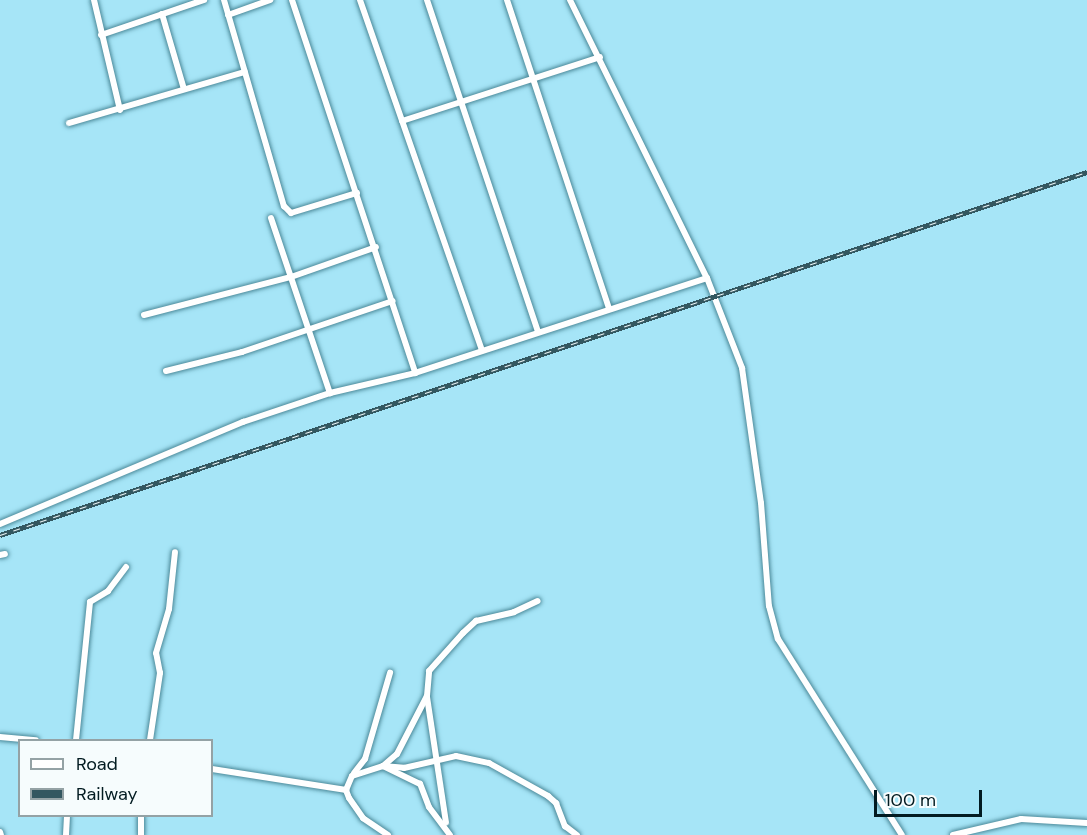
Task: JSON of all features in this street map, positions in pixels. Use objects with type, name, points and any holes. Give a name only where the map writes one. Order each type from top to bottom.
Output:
[{"type":"street","points":[[94,0],[102,24],[101,35],[120,110]]},
{"type":"street","points":[[101,35],[204,0]]},
{"type":"street","points":[[224,0],[287,210],[291,213],[357,193]]},
{"type":"street","points":[[228,15],[270,0]]},
{"type":"street","points":[[292,0],[416,373]]},
{"type":"street","points":[[360,0],[482,350]]},
{"type":"street","points":[[426,0],[538,332]]},
{"type":"street","points":[[507,0],[609,308]]},
{"type":"street","points":[[570,0],[707,278],[742,368],[775,633],[785,655],[902,835]]},
{"type":"street","points":[[162,14],[184,89]]},
{"type":"street","points":[[402,121],[532,77],[600,57]]},
{"type":"street","points":[[69,123],[245,72]]},
{"type":"street","points":[[271,218],[306,330],[330,393]]},
{"type":"street","points":[[144,315],[291,276],[376,247]]},
{"type":"street","points":[[0,524],[243,422],[330,393],[416,373],[609,308],[707,278]]},
{"type":"street","points":[[166,371],[306,330],[393,301]]},
{"type":"street","points":[[150,739],[160,673],[156,653],[169,609],[175,552]]},
{"type":"street","points":[[76,739],[90,602],[108,591],[126,567]]},
{"type":"street","points":[[449,833],[435,758],[427,696],[429,671],[476,621],[514,612],[538,601]]},
{"type":"street","points":[[346,790],[352,776],[365,759],[390,673]]},
{"type":"street","points":[[352,776],[383,766],[397,754],[427,696]]},
{"type":"street","points":[[0,737],[18,739]]},
{"type":"street","points":[[383,766],[404,768],[435,758],[470,757],[512,773],[548,796],[556,803],[565,826],[577,835]]},
{"type":"street","points":[[383,766],[420,784],[429,807],[449,833]]},
{"type":"street","points":[[213,769],[346,790],[363,818],[388,835]]},
{"type":"street","points":[[66,835],[67,817]]},
{"type":"street","points":[[141,817],[141,835]]},
{"type":"street","points":[[953,835],[1021,819],[1087,824]]},
{"type":"railway","points":[[0,535],[1087,172]]}]
